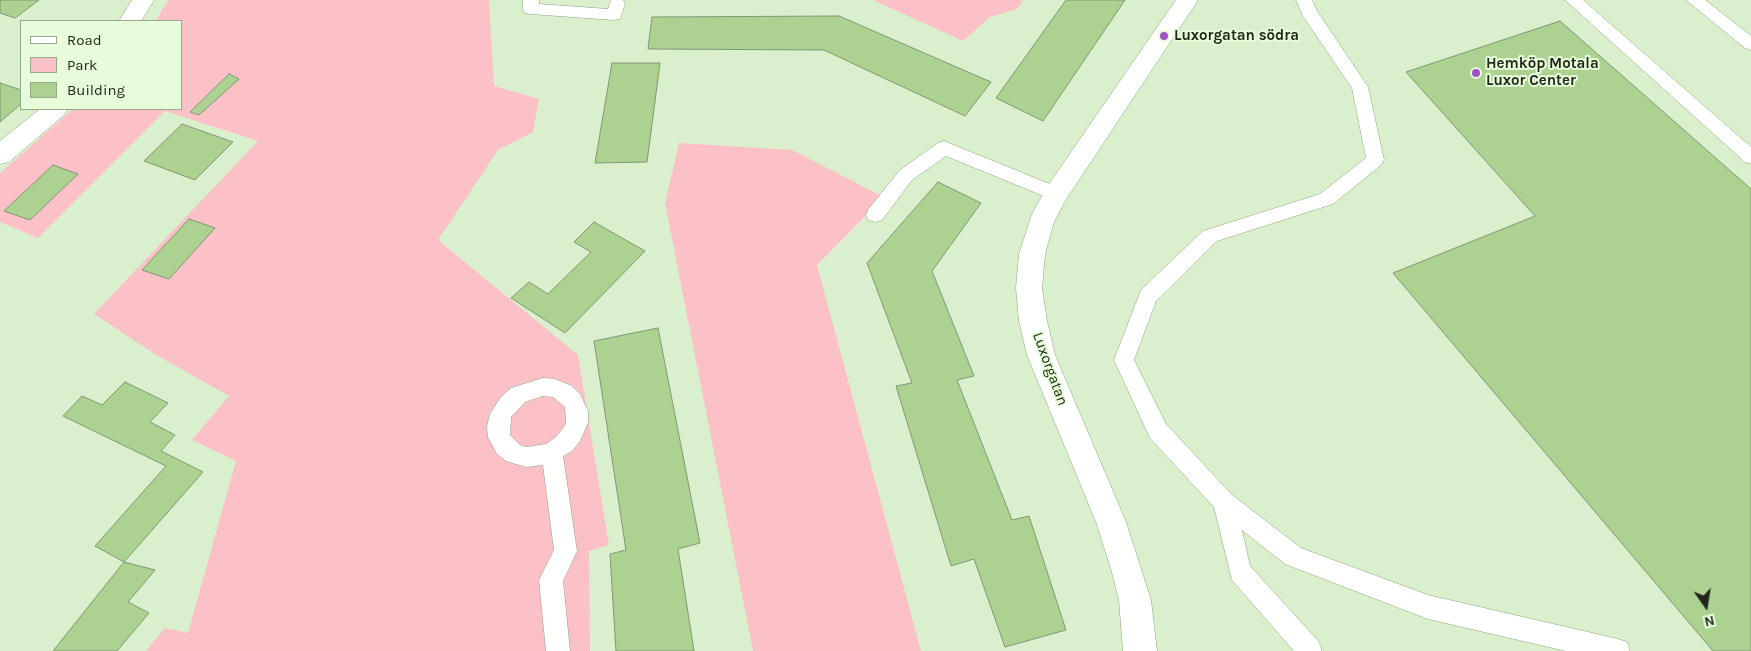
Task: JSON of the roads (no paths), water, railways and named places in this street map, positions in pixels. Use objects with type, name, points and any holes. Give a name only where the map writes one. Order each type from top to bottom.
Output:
[{"type":"street","points":[[131,20],[144,0]]},
{"type":"street","name":"Luxorgatan","points":[[1140,651],[1135,600],[1127,569],[1108,513],[1042,355],[1032,321],[1029,288],[1032,254],[1041,221],[1056,194],[1187,0]]},
{"type":"street","points":[[0,155],[55,110]]},
{"type":"lane","points":[[531,0],[531,9],[614,15],[617,4]]},
{"type":"lane","points":[[1304,0],[1309,12],[1360,87],[1375,160],[1326,199],[1210,236],[1148,296],[1124,360],[1158,431],[1224,502],[1293,556],[1428,607],[1618,651]]},
{"type":"lane","points":[[1573,0],[1751,157]]},
{"type":"lane","points":[[1694,0],[1751,44]]},
{"type":"lane","points":[[875,215],[906,175],[944,148],[1056,194]]},
{"type":"lane","points":[[552,452],[566,551],[551,580],[558,651]]},
{"type":"lane","points":[[1224,502],[1240,572],[1310,651]]},
{"type":"place","name":"Luxorgatan södra","points":[[1164,36]]},
{"type":"place","name":"Hemköp Motala Luxor Center","points":[[1476,73]]}]
